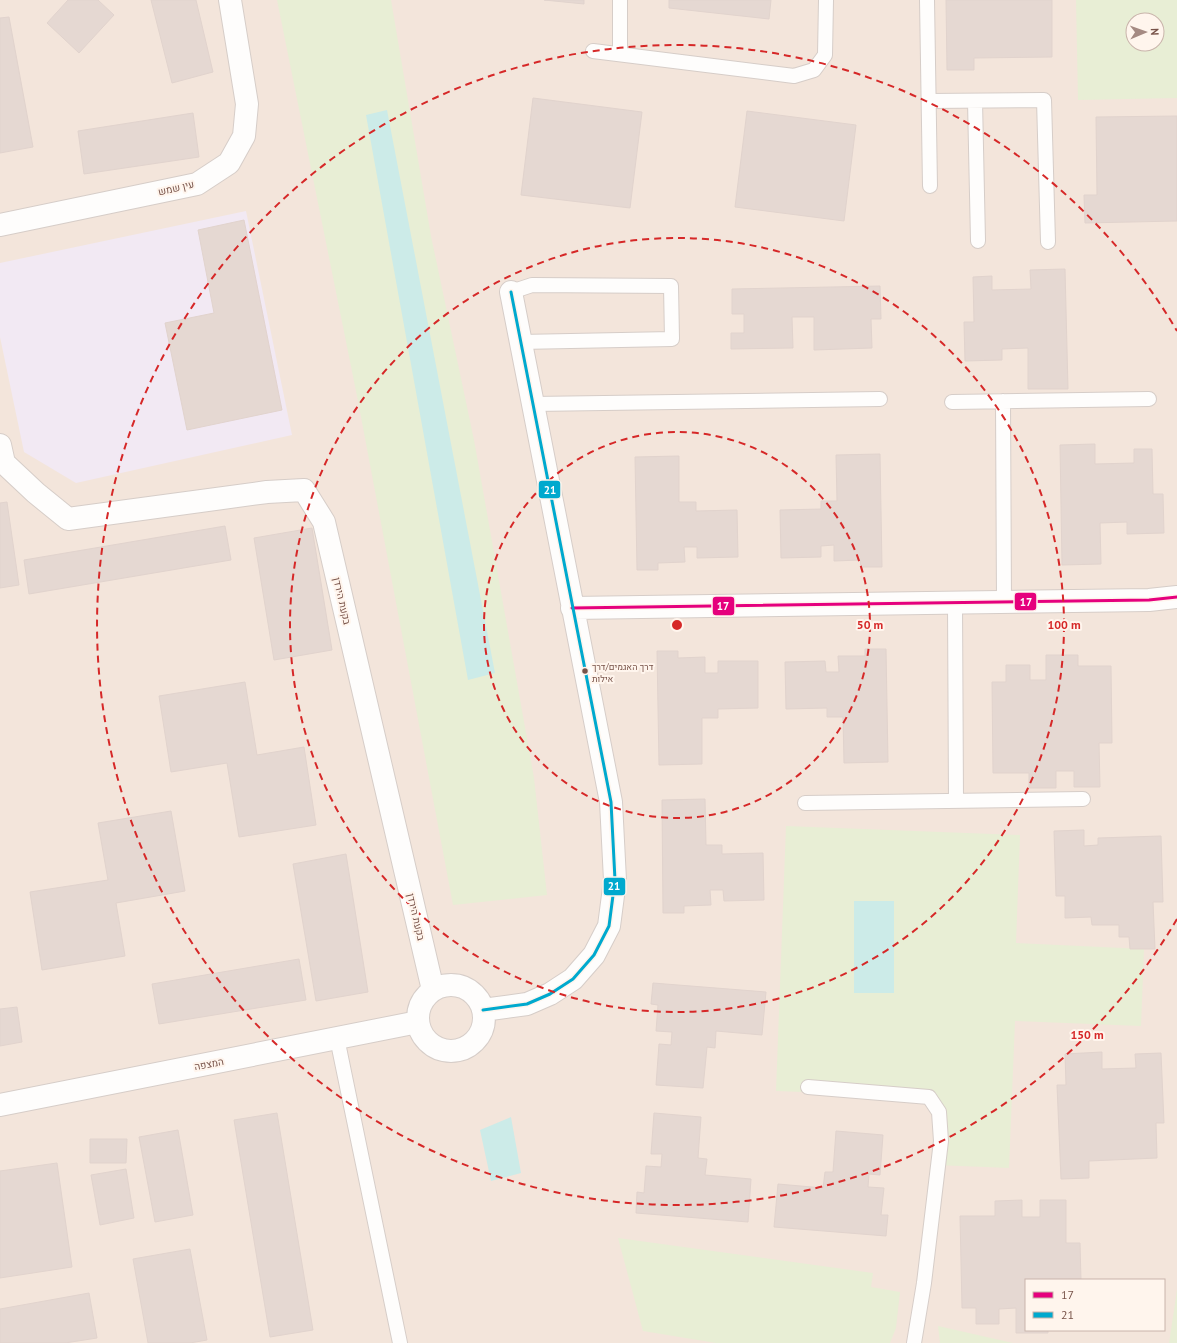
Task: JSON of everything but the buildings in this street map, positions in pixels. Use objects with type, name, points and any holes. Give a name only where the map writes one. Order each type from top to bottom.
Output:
[{"type":"street","name":"עין שמש","points":[[0,225],[197,184],[229,163],[244,136],[247,104],[230,0]]},
{"type":"street","points":[[483,1010],[527,1004],[550,994],[573,980],[594,955],[609,926],[615,880],[611,802],[511,292]]},
{"type":"street","name":"בקעת הירדן","points":[[0,445],[4,463],[36,493],[68,519],[267,492],[304,490],[324,522],[433,990]]},
{"type":"street","points":[[572,608],[1149,600],[1177,597]]},
{"type":"street","points":[[1149,600],[1177,604]]},
{"type":"street","points":[[450,985],[464,987],[477,998],[483,1010],[484,1022],[479,1035],[467,1046],[454,1050],[442,1049],[429,1042],[424,1036],[418,1022],[419,1011],[426,996],[433,990],[442,986],[450,985]]},
{"type":"street","name":"המצפה","points":[[0,1105],[418,1022]]},
{"type":"lane","points":[[620,0],[620,54]]},
{"type":"lane","points":[[593,51],[794,76],[814,70],[825,55],[826,0]]},
{"type":"lane","points":[[927,0],[930,186]]},
{"type":"lane","points":[[929,101],[1044,100],[1048,242]]},
{"type":"lane","points":[[975,101],[978,241]]},
{"type":"lane","points":[[511,292],[532,286],[671,286],[672,339],[520,342]]},
{"type":"lane","points":[[533,404],[880,399]]},
{"type":"lane","points":[[952,402],[1149,399]]},
{"type":"lane","points":[[1003,401],[1004,602]]},
{"type":"lane","points":[[955,603],[956,801]]},
{"type":"lane","points":[[805,803],[1083,800]]},
{"type":"lane","points":[[337,1038],[400,1343]]},
{"type":"lane","points":[[808,1087],[929,1097],[939,1112],[942,1141],[924,1283],[914,1343]]},
{"type":"shaded area","points":[[0,0],[1177,0],[1177,1343],[0,1343]]},
{"type":"shaded area","points":[[246,211],[292,435],[76,483],[24,452],[0,337],[0,263]]},
{"type":"green space","points":[[277,0],[391,0],[431,236],[474,440],[534,778],[547,895],[453,905],[358,401]]},
{"type":"green space","points":[[1076,0],[1177,0],[1177,98],[1078,100]]},
{"type":"green space","points":[[786,826],[1020,835],[1016,943],[1144,949],[1141,1026],[1015,1021],[1009,1168],[936,1165],[938,1097],[776,1091]]},
{"type":"green space","points":[[618,1238],[873,1273],[871,1287],[900,1292],[896,1328],[890,1343],[716,1343],[643,1331]]},
{"type":"green space","points":[[1177,1290],[1177,1343],[1169,1343]]},
{"type":"green space","points":[[938,1326],[1013,1343],[940,1343]]},
{"type":"water","points":[[387,110],[495,673],[468,680],[366,115]]},
{"type":"water","points":[[854,901],[894,901],[894,993],[854,993]]},
{"type":"water","points":[[511,1117],[521,1173],[491,1181],[480,1130]]},
{"type":"transit line","name":"21","points":[[483,1010],[527,1004],[550,994],[573,979],[594,955],[609,926],[615,880],[611,802],[511,292]]},
{"type":"transit line","name":"17","points":[[572,608],[1149,600],[1177,597]]},
{"type":"place","name":"דרך האגמים/דרך אילות","points":[[585,671]]}]
